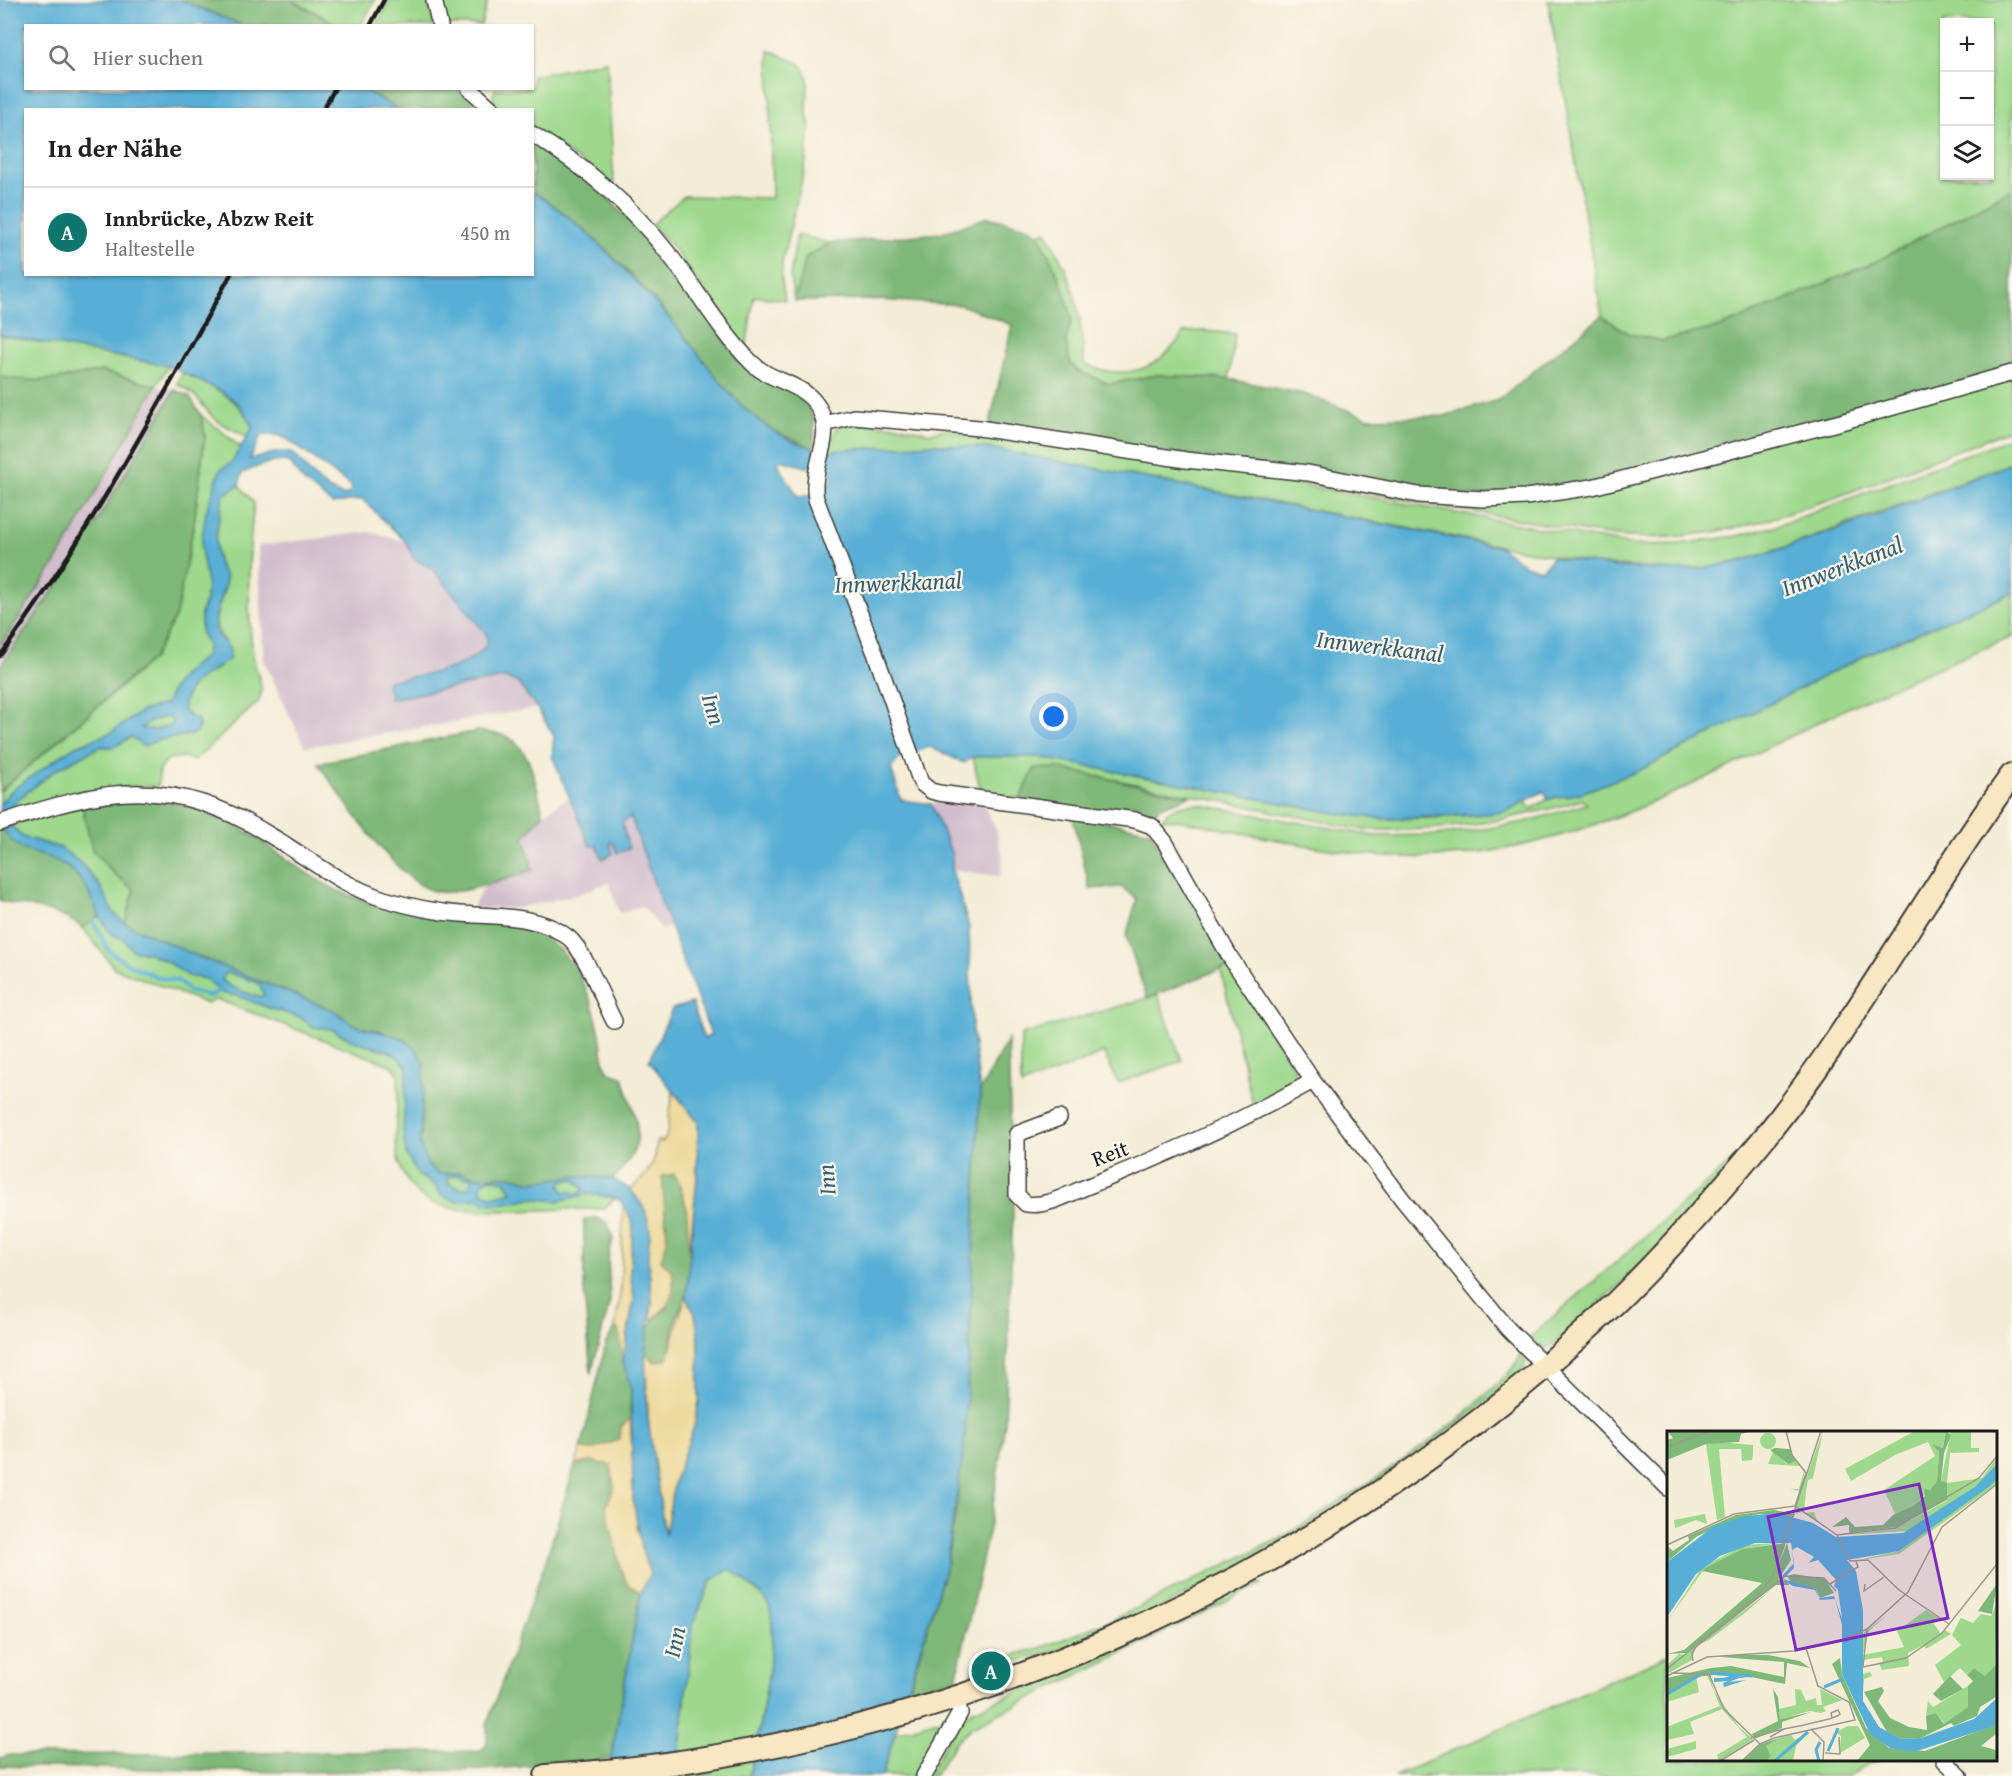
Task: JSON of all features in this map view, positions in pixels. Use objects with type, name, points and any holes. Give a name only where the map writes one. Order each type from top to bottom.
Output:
[{"type":"street","points":[[434,0],[440,24]]},
{"type":"street","points":[[471,90],[491,108]]},
{"type":"street","points":[[534,135],[575,161],[607,187],[668,252],[749,360],[771,375],[802,389],[817,405],[824,424],[813,485],[816,499],[875,653],[921,783],[931,791],[1078,810],[1152,826],[1165,842],[1230,957],[1313,1081],[1474,1289],[1545,1366],[1667,1487]]},
{"type":"street","points":[[824,424],[854,417],[979,428],[1186,460],[1308,472],[1418,495],[1483,499],[1526,497],[1592,487],[1841,422],[2012,373]]},
{"type":"street","points":[[546,1776],[631,1769],[715,1756],[866,1725],[957,1699],[1072,1657],[1140,1628],[1292,1547],[1412,1468],[1545,1366],[1592,1325],[1682,1234],[1763,1140],[1823,1061],[1949,867],[2012,775]]},
{"type":"street","points":[[0,823],[68,803],[115,794],[158,792],[195,799],[273,836],[330,875],[369,893],[458,914],[489,915],[550,926],[570,939],[579,950],[614,1022]]},
{"type":"street","name":"Reit","points":[[1059,1118],[1017,1134],[1017,1195],[1026,1203],[1047,1202],[1156,1159],[1231,1126],[1313,1081]]},
{"type":"street","points":[[924,1776],[960,1713],[957,1699]]},
{"type":"street","points":[[1945,1761],[1960,1776]]},
{"type":"shaded area","points":[[156,386],[175,390],[71,565],[0,667],[0,646],[58,559]]},
{"type":"shaded area","points":[[369,532],[406,542],[419,563],[433,569],[486,634],[487,644],[478,656],[465,664],[387,681],[390,699],[505,678],[517,682],[537,708],[305,747],[264,661],[258,546]]},
{"type":"shaded area","points":[[568,798],[589,845],[613,841],[622,831],[622,823],[631,817],[669,927],[662,930],[642,906],[619,913],[609,882],[579,894],[517,908],[472,908],[484,887],[533,870],[524,837],[543,814]]},
{"type":"shaded area","points":[[945,799],[983,804],[996,830],[1003,858],[1000,876],[952,870],[952,855],[931,804]]},
{"type":"green space","points":[[180,0],[291,0],[337,24],[240,24]]},
{"type":"green space","points":[[291,0],[375,0],[362,24],[337,24]]},
{"type":"green space","points":[[390,0],[428,0],[434,24],[377,24]]},
{"type":"green space","points":[[439,0],[488,0],[481,24],[446,24]]},
{"type":"green space","points":[[1548,0],[2012,0],[2012,189],[1877,261],[1723,326],[1663,341],[1629,334],[1602,316]]},
{"type":"green space","points":[[769,50],[801,64],[808,78],[807,113],[810,128],[805,167],[783,258],[781,277],[785,300],[754,296],[746,349],[674,249],[651,225],[684,196],[772,198]]},
{"type":"green space","points":[[607,61],[614,185],[534,130],[534,108],[500,108],[495,103],[493,98],[495,90],[534,90],[534,76]]},
{"type":"green space","points":[[364,90],[461,90],[481,108],[396,108]]},
{"type":"green space","points":[[534,142],[584,175],[656,246],[739,359],[793,392],[806,403],[814,420],[814,448],[772,430],[747,412],[724,388],[643,287],[589,234],[534,193]]},
{"type":"green space","points":[[2012,189],[2012,371],[1609,481],[1473,496],[989,427],[1012,325],[961,305],[878,300],[794,301],[806,257],[830,243],[941,233],[988,217],[1027,227],[1039,234],[1060,280],[1072,317],[1066,342],[1070,362],[1078,371],[1109,384],[1157,375],[1229,379],[1304,394],[1369,418],[1444,416],[1498,400],[1602,316],[1629,334],[1663,341],[1723,326],[1877,261]]},
{"type":"green space","points":[[1046,231],[1070,280],[1081,326],[1084,364],[1114,372],[1128,372],[1153,364],[1175,345],[1184,332],[1206,331],[1235,334],[1229,379],[1157,375],[1109,384],[1078,371],[1070,362],[1065,342],[1072,317],[1060,280],[1039,234]]},
{"type":"green space","points":[[797,235],[830,243],[806,257],[794,301],[790,275]]},
{"type":"green space","points":[[0,335],[169,366],[156,386],[102,371],[49,381],[25,381],[0,377]]},
{"type":"green space","points":[[102,371],[156,386],[58,559],[0,646],[0,377],[39,380]]},
{"type":"green space","points":[[183,372],[224,394],[240,408],[252,428],[247,438],[215,419],[192,394],[177,384]]},
{"type":"green space","points":[[2012,376],[2012,429],[1876,482],[1777,517],[1744,526],[1676,537],[1641,538],[1606,535],[1277,477]]},
{"type":"green space","points":[[175,390],[189,396],[201,415],[205,435],[194,523],[176,615],[153,658],[0,791],[0,667],[71,565]]},
{"type":"green space","points":[[201,415],[241,449],[232,462],[220,470],[201,547],[207,583],[206,600],[201,612],[201,633],[208,645],[206,656],[182,677],[166,704],[142,711],[110,733],[74,747],[12,790],[0,804],[0,791],[153,659],[176,615],[194,523],[205,436]]},
{"type":"green space","points":[[849,423],[901,426],[931,433],[945,429],[1253,469],[1274,480],[1635,545],[1678,544],[1737,536],[1780,525],[2012,437],[2012,463],[1789,546],[1744,560],[1710,567],[1676,570],[1595,564],[990,448],[932,444],[826,451],[838,426]]},
{"type":"green space","points":[[239,485],[254,503],[250,542],[249,602],[251,641],[261,685],[259,701],[194,761],[185,757],[168,759],[159,771],[158,786],[119,788],[81,794],[7,812],[21,797],[57,769],[99,747],[114,747],[131,736],[143,746],[158,740],[194,734],[199,727],[198,720],[189,716],[183,709],[184,701],[194,684],[218,668],[226,643],[216,626],[217,611],[223,595],[226,576],[217,558],[216,537],[223,495]]},
{"type":"green space","points":[[2012,593],[2012,637],[1877,694],[1690,786],[1641,807],[1592,826],[1541,841],[1489,852],[1435,857],[1362,854],[1162,819],[1176,807],[1196,804],[1375,836],[1436,835],[1525,822],[1587,804],[1582,800],[1500,820],[1445,828],[1360,829],[1057,768],[1020,799],[981,793],[973,757],[1038,757],[1334,813],[1383,819],[1437,818],[1505,812],[1525,801],[1531,809],[1548,799],[1581,793],[1636,772],[1874,651]]},
{"type":"green space","points":[[166,717],[172,719],[172,725],[155,730],[141,729],[148,722]]},
{"type":"green space","points":[[478,731],[503,735],[515,742],[522,750],[532,770],[543,814],[524,837],[533,870],[470,889],[434,891],[419,884],[387,855],[370,836],[318,763]]},
{"type":"green space","points":[[1035,768],[1057,768],[1190,796],[1158,808],[1151,820],[1020,799]]},
{"type":"green space","points":[[156,798],[200,810],[231,822],[302,870],[341,892],[394,907],[481,918],[508,924],[533,933],[555,946],[572,964],[590,998],[600,1034],[605,1066],[610,1072],[623,1077],[637,1131],[637,1142],[625,1165],[613,1179],[575,1176],[533,1182],[508,1176],[476,1177],[462,1172],[439,1174],[428,1165],[420,1147],[424,1064],[382,1031],[363,1028],[347,1021],[335,1011],[199,957],[125,924],[134,890],[110,870],[92,850],[82,806]]},
{"type":"green space","points":[[82,806],[110,870],[135,890],[125,924],[113,912],[100,886],[61,848],[23,837],[10,825]]},
{"type":"green space","points":[[1072,814],[1150,831],[1229,966],[1147,998],[1126,936],[1137,899],[1121,887],[1090,889]]},
{"type":"green space","points":[[4,828],[24,850],[50,856],[71,870],[90,890],[99,916],[83,928],[54,913],[0,901],[0,830]]},
{"type":"green space","points":[[99,916],[113,935],[123,938],[132,950],[149,953],[168,962],[188,976],[206,979],[222,993],[238,996],[303,1018],[313,1027],[332,1029],[351,1040],[388,1051],[398,1057],[407,1067],[407,1095],[418,1175],[435,1185],[442,1196],[457,1202],[477,1199],[488,1204],[531,1198],[557,1201],[589,1194],[616,1198],[603,1209],[513,1211],[465,1210],[429,1201],[415,1191],[408,1182],[397,1155],[398,1074],[393,1066],[216,999],[207,1004],[114,968],[83,928]]},
{"type":"green space","points":[[1229,966],[1298,1075],[1295,1086],[1254,1109],[1221,971]]},
{"type":"green space","points":[[226,972],[258,983],[264,994],[261,997],[257,996],[224,982],[222,979]]},
{"type":"green space","points":[[1158,995],[1182,1061],[1118,1083],[1104,1053],[1021,1086],[1021,1035]]},
{"type":"green space","points":[[1008,1039],[1013,1214],[1005,1423],[990,1524],[957,1675],[958,1685],[906,1700],[946,1565],[957,1505],[968,1377],[980,1091]]},
{"type":"green space","points":[[1741,1153],[1649,1255],[1575,1326],[1548,1348],[1538,1346],[1528,1339]]},
{"type":"green space","points":[[674,1174],[680,1185],[687,1216],[690,1269],[685,1300],[676,1319],[667,1359],[655,1362],[645,1353],[648,1331],[656,1317],[668,1307],[660,1260],[667,1241],[662,1176]]},
{"type":"green space","points":[[457,1175],[471,1178],[472,1182],[469,1187],[462,1189],[448,1183],[448,1177]]},
{"type":"green space","points":[[491,1178],[505,1181],[512,1192],[493,1197],[481,1192],[482,1182]]},
{"type":"green space","points":[[565,1180],[575,1180],[584,1189],[580,1193],[564,1192],[560,1184]]},
{"type":"green space","points":[[596,1218],[608,1223],[613,1239],[608,1258],[610,1301],[591,1374],[584,1291],[584,1219]]},
{"type":"green space","points":[[615,1328],[619,1330],[631,1390],[630,1419],[621,1427],[620,1440],[591,1450],[581,1449],[606,1343]]},
{"type":"green space","points":[[1519,1350],[1526,1361],[1522,1373],[1476,1410],[1380,1480],[1280,1543],[1229,1573],[1105,1634],[972,1676],[974,1665],[1040,1648],[1112,1620],[1287,1535],[1388,1471],[1457,1421],[1508,1374],[1519,1359]]},
{"type":"green space","points":[[592,1461],[611,1464],[614,1488],[606,1507],[628,1585],[641,1592],[611,1759],[481,1770],[287,1772],[0,1766],[0,1758],[10,1755],[481,1751],[487,1744],[487,1724],[545,1563],[575,1465]]},
{"type":"green space","points":[[730,1569],[765,1599],[771,1617],[770,1661],[749,1776],[677,1776],[693,1625],[711,1580]]},
{"type":"green space","points":[[1254,1578],[1261,1584],[972,1727],[956,1741],[934,1776],[928,1776],[956,1724],[971,1711],[1022,1690],[1036,1678]]},
{"type":"green space","points":[[1667,1655],[1667,1761],[1876,1761],[1848,1776],[1395,1776]]},
{"type":"green space","points":[[947,1717],[948,1721],[919,1776],[882,1776],[895,1733]]},
{"type":"sand","points":[[673,1091],[698,1122],[697,1178],[689,1253],[687,1212],[683,1192],[674,1174],[662,1176],[667,1241],[661,1260],[673,1272],[673,1288],[671,1300],[651,1320],[652,1301],[648,1258],[650,1230],[645,1209],[631,1190],[650,1168],[657,1149],[657,1141],[662,1142],[666,1138]]},
{"type":"sand","points":[[623,1203],[633,1224],[630,1272],[634,1299],[623,1361],[619,1330],[615,1328],[621,1288]]},
{"type":"sand","points":[[686,1297],[695,1314],[699,1339],[699,1402],[695,1424],[675,1479],[665,1537],[650,1449],[645,1353],[655,1362],[667,1359]]},
{"type":"sand","points":[[630,1419],[637,1527],[650,1574],[641,1592],[628,1585],[621,1570],[606,1507],[614,1488],[611,1465],[592,1461],[575,1465],[581,1449],[591,1450],[620,1440],[621,1427]]},
{"type":"water","points":[[0,0],[180,0],[240,24],[24,24],[24,90],[364,90],[396,108],[24,108],[24,276],[534,276],[534,193],[571,219],[622,267],[670,319],[736,400],[754,417],[774,431],[798,443],[826,451],[932,444],[990,448],[1500,547],[1525,565],[1542,570],[1552,557],[1651,570],[1690,569],[1736,562],[1836,530],[2012,463],[2012,593],[1874,651],[1636,772],[1581,793],[1548,799],[1544,791],[1505,812],[1383,819],[1334,813],[1038,757],[973,757],[964,763],[930,747],[901,757],[891,768],[901,800],[931,804],[952,855],[952,870],[969,927],[972,1030],[980,1091],[964,1448],[946,1565],[882,1776],[749,1776],[767,1688],[772,1618],[765,1599],[730,1569],[711,1580],[693,1625],[677,1776],[608,1776],[641,1592],[650,1574],[643,1554],[633,1500],[631,1390],[623,1361],[634,1299],[630,1272],[633,1224],[623,1203],[616,1198],[589,1194],[557,1201],[531,1198],[488,1204],[477,1199],[457,1202],[442,1196],[435,1185],[418,1175],[406,1154],[403,1130],[407,1067],[398,1057],[388,1051],[351,1040],[332,1029],[313,1027],[302,1018],[238,996],[222,993],[206,979],[188,976],[168,962],[149,953],[132,950],[124,940],[112,934],[105,925],[84,885],[72,870],[57,861],[16,844],[7,835],[2,823],[0,804],[12,790],[74,747],[110,733],[142,711],[166,704],[182,677],[206,656],[208,645],[201,633],[201,612],[206,600],[207,583],[201,547],[206,512],[220,470],[232,462],[252,428],[248,417],[236,402],[220,391],[169,366],[0,335]],"holes":[[[261,435],[277,435],[287,439],[351,486],[351,492],[344,496],[328,489],[294,454],[288,452],[277,452],[250,459]],[[780,460],[833,474],[831,483],[808,496],[798,497],[778,464]],[[284,461],[290,463],[302,480],[332,504],[362,499],[406,542],[414,559],[433,569],[486,634],[487,644],[478,654],[455,667],[387,681],[390,699],[504,678],[517,682],[537,708],[554,736],[552,756],[590,846],[597,845],[602,859],[613,854],[610,842],[613,842],[617,853],[629,849],[622,823],[631,817],[711,1035],[704,1039],[692,1003],[672,1009],[649,1061],[698,1122],[697,1178],[686,1297],[695,1314],[699,1339],[699,1402],[695,1424],[675,1479],[665,1535],[647,1413],[645,1353],[652,1301],[648,1258],[650,1230],[645,1209],[631,1190],[613,1179],[575,1176],[533,1182],[508,1176],[476,1177],[462,1172],[439,1174],[428,1165],[420,1147],[424,1064],[420,1054],[407,1041],[400,1037],[359,1027],[335,1011],[199,957],[126,924],[113,912],[100,886],[82,864],[61,848],[23,837],[10,825],[7,812],[21,797],[57,769],[99,747],[114,747],[131,737],[143,746],[158,740],[194,734],[199,727],[198,720],[189,716],[183,709],[188,692],[199,679],[229,660],[230,650],[217,634],[215,625],[226,576],[220,568],[216,548],[223,495],[239,485],[242,473],[267,463]],[[166,717],[172,719],[172,725],[155,730],[141,728],[149,722]],[[226,972],[258,983],[264,994],[261,997],[251,994],[233,987],[222,979]],[[457,1175],[470,1178],[472,1182],[469,1187],[462,1189],[448,1183],[448,1177]],[[491,1178],[506,1181],[512,1192],[493,1197],[481,1192],[482,1182]],[[565,1180],[576,1180],[584,1189],[580,1193],[564,1192],[560,1184]]]},
{"type":"waterway","points":[[93,921],[109,951],[130,965],[160,978],[178,981],[189,991],[210,996],[223,988]]},
{"type":"railway","points":[[371,24],[384,0]]},
{"type":"railway","points":[[324,108],[334,90]]},
{"type":"railway","points":[[0,656],[93,517],[230,276]]},
{"type":"place","name":"Innbrücke, Abzw Reit","points":[[991,1671]]},
{"type":"water label","name":"Innwerkkanal","points":[[1842,566]]},
{"type":"water label","name":"Innwerkkanal","points":[[898,582]]},
{"type":"water label","name":"Innwerkkanal","points":[[1380,646]]},
{"type":"water label","name":"Inn","points":[[714,709]]},
{"type":"water label","name":"Inn","points":[[826,1180]]},
{"type":"water label","name":"Inn","points":[[674,1642]]}]
